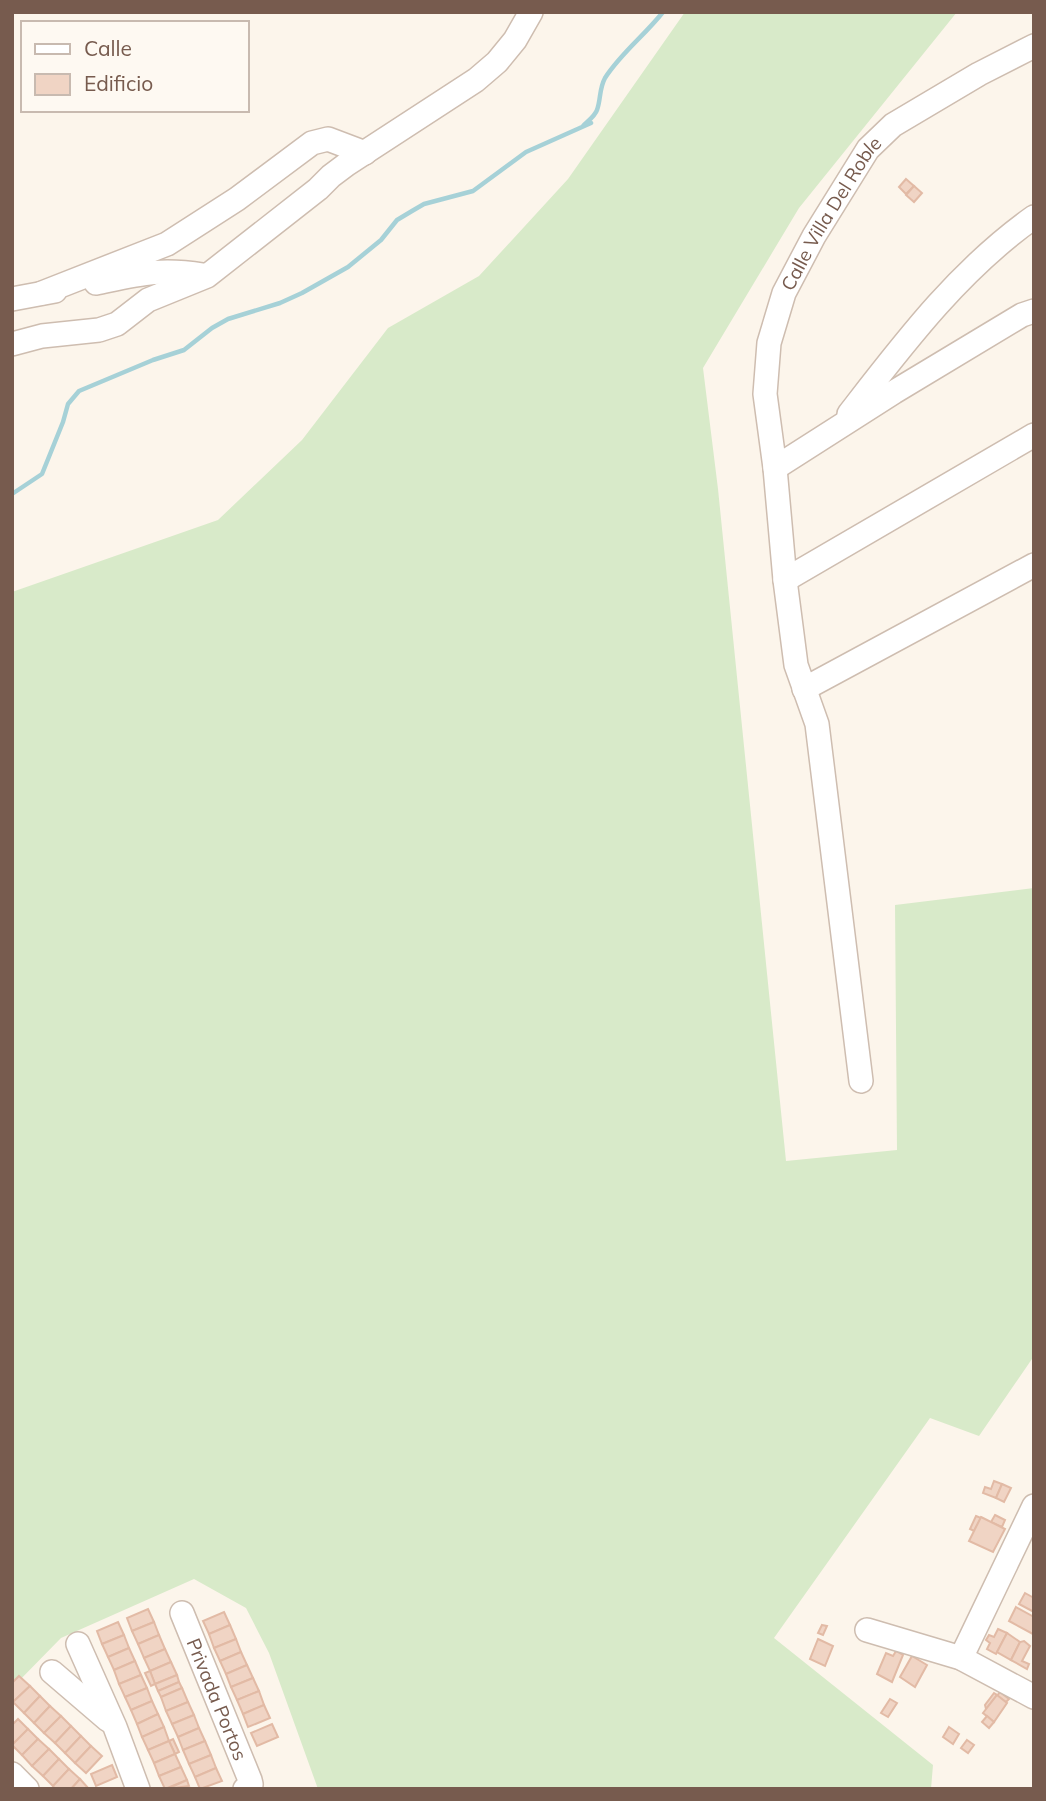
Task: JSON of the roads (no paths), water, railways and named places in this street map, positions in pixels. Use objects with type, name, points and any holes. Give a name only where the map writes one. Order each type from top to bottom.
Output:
[{"type":"street","points":[[12,344],[42,336],[99,330],[117,324],[148,299],[206,276],[331,176],[477,80],[506,51],[531,12]]},
{"type":"street","name":"Calle Villa Del Roble","points":[[861,1082],[817,724],[796,664],[785,580],[765,394],[769,343],[784,293],[841,191],[868,149],[893,125],[979,74],[1034,46]]},
{"type":"street","points":[[42,293],[167,244],[237,198],[312,143],[328,139],[365,153]]},
{"type":"street","points":[[836,431],[907,340],[960,279],[1034,217]]},
{"type":"street","points":[[12,299],[151,271],[173,270],[206,276]]},
{"type":"street","points":[[775,468],[918,378],[1022,315],[1034,311]]},
{"type":"street","points":[[785,580],[1034,435]]},
{"type":"street","points":[[804,689],[1034,565]]},
{"type":"street","points":[[961,1658],[1034,1506]]},
{"type":"street","name":"Privada Portos","points":[[182,1613],[248,1786]]},
{"type":"street","points":[[867,1630],[961,1658],[1034,1697]]},
{"type":"street","points":[[78,1644],[115,1727],[138,1789]]},
{"type":"street","points":[[52,1672],[115,1727]]},
{"type":"street","points":[[12,1774],[27,1789]]},
{"type":"waterway","points":[[12,494],[42,474],[68,404],[79,391],[184,350],[228,319],[280,303],[302,293],[348,267],[381,240],[397,220],[412,211],[424,204],[473,191],[526,152],[591,123],[583,126],[596,112],[605,78],[618,60],[663,12]]}]
